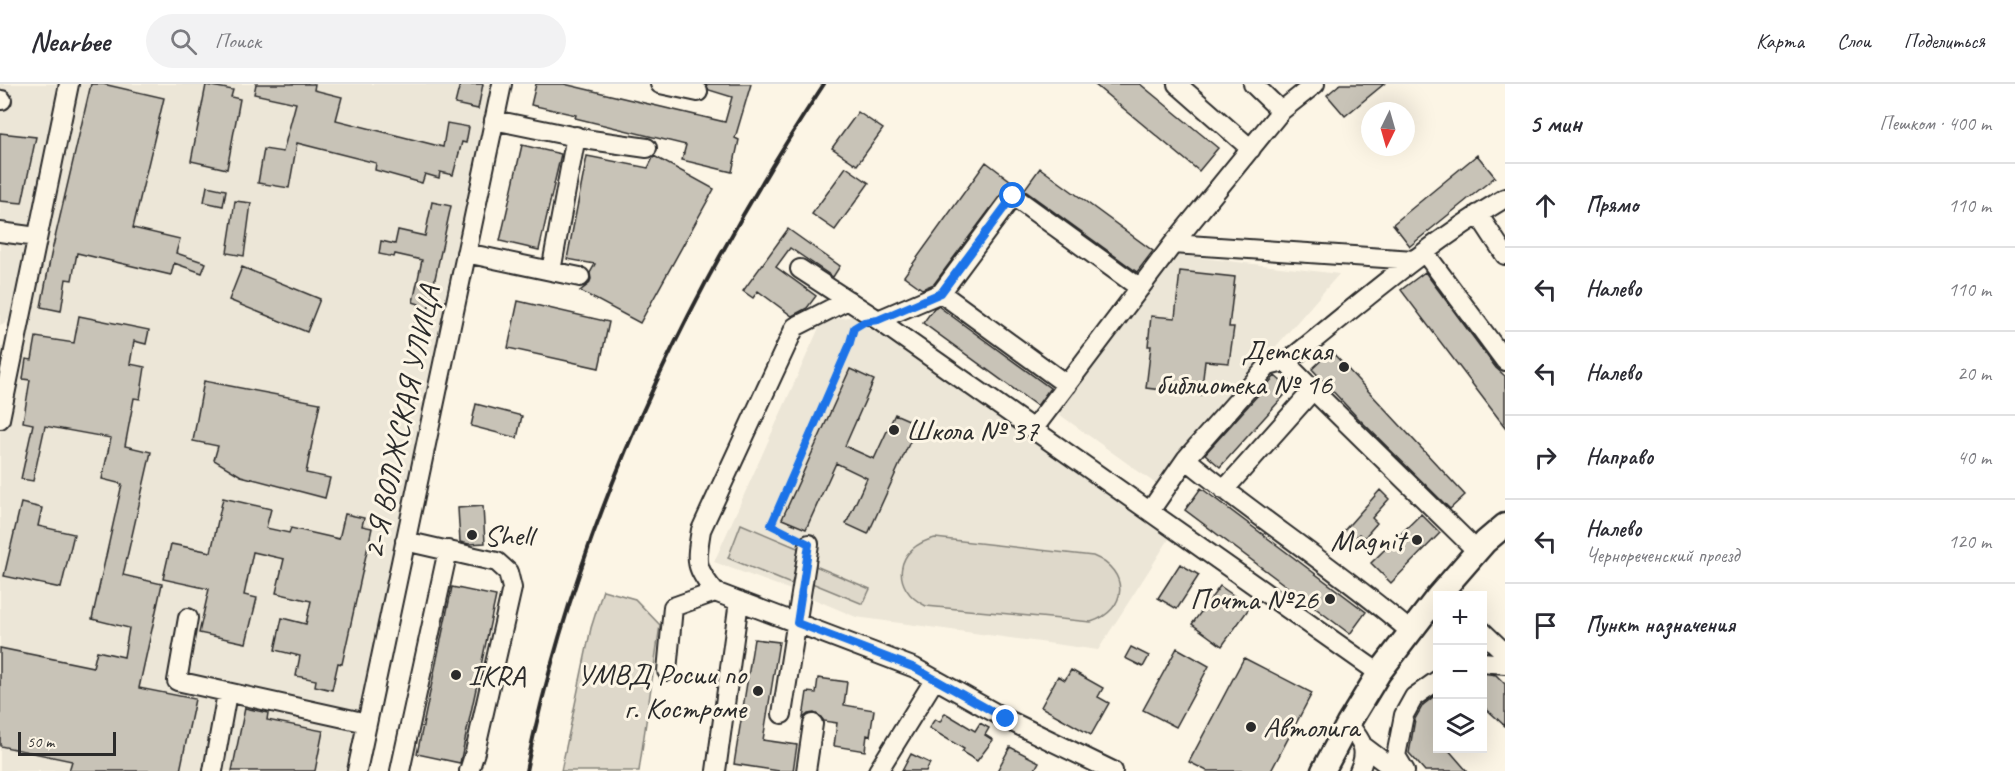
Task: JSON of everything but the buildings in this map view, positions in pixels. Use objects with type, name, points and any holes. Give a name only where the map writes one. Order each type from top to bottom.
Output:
[{"type":"main road","points":[[1443,591],[1477,551],[1505,525]]},
{"type":"main road","points":[[1323,771],[1348,724],[1380,673],[1433,604]]},
{"type":"street","points":[[0,419],[8,341],[37,237],[69,84]]},
{"type":"street","name":"2-Я ВОЛЖСКАЯ УЛИЦА","points":[[357,771],[501,84]]},
{"type":"street","points":[[660,84],[698,92]]},
{"type":"street","points":[[1177,84],[1251,148]]},
{"type":"street","points":[[1253,84],[1281,111]]},
{"type":"street","points":[[1034,428],[1173,244],[1281,111],[1315,84]]},
{"type":"street","points":[[494,120],[646,148]]},
{"type":"street","points":[[551,271],[576,136]]},
{"type":"street","points":[[878,320],[941,293],[1013,196],[1140,288]]},
{"type":"street","points":[[1150,511],[1186,459],[1268,366],[1288,361],[1420,257],[1478,214],[1505,198]]},
{"type":"street","points":[[1478,214],[1505,255]]},
{"type":"street","points":[[0,232],[37,237]]},
{"type":"street","points":[[1173,244],[1420,257],[1505,361]]},
{"type":"street","points":[[466,253],[580,277]]},
{"type":"street","points":[[800,269],[1034,428],[1380,673]]},
{"type":"street","points":[[941,293],[1067,385]]},
{"type":"street","points":[[848,300],[795,327],[701,530],[696,560],[702,577],[715,592],[915,668],[1006,719],[1103,769]]},
{"type":"street","points":[[1288,361],[1293,370],[1477,551]]},
{"type":"street","points":[[1224,490],[1313,390]]},
{"type":"street","points":[[1186,459],[1224,490],[1382,606],[1411,632]]},
{"type":"street","points":[[405,541],[497,562],[508,572],[512,588],[469,771]]},
{"type":"street","points":[[782,714],[809,544]]},
{"type":"street","points":[[400,771],[448,550]]},
{"type":"street","points":[[667,671],[673,607],[715,592]]},
{"type":"street","points":[[716,771],[739,601]]},
{"type":"street","points":[[188,618],[177,681],[367,723]]},
{"type":"street","points":[[1487,636],[1505,653]]},
{"type":"street","points":[[1487,662],[1505,664]]},
{"type":"street","points":[[878,771],[935,679]]},
{"type":"street","points":[[1405,771],[1396,756],[1404,715],[1414,697],[1433,683]]},
{"type":"street","points":[[213,771],[227,693]]},
{"type":"street","points":[[806,771],[813,724]]},
{"type":"street","points":[[1348,724],[1363,746],[1396,771]]},
{"type":"street","points":[[1359,771],[1364,760],[1363,746]]},
{"type":"path","points":[[809,544],[771,525],[849,346],[854,328],[864,322],[878,320]]},
{"type":"shaded area","points":[[0,84],[63,84],[15,313],[0,325]]},
{"type":"shaded area","points":[[79,84],[495,84],[350,771],[0,771],[0,347],[23,345]]},
{"type":"shaded area","points":[[1177,255],[1339,274],[1156,484],[1056,412]]},
{"type":"shaded area","name":"Школа № 37","points":[[855,316],[1169,539],[1098,650],[856,617],[802,594],[714,562],[822,321]]},
{"type":"shaded area","points":[[741,524],[802,550],[799,559],[870,589],[863,604],[795,576],[791,584],[728,558]]},
{"type":"shaded area","points":[[935,538],[1093,556],[1114,571],[1120,590],[1118,600],[1112,609],[1091,622],[926,606],[906,589],[902,579],[902,569],[905,559],[912,550]]},
{"type":"shaded area","points":[[603,590],[635,599],[660,625],[639,771],[561,771],[591,628]]},
{"type":"railway","points":[[526,771],[548,679],[574,589],[606,500],[642,413],[682,328],[726,245],[824,84]]},
{"type":"place","name":"Детская библиотека № 16","points":[[1344,367]]},
{"type":"place","name":"Школа № 37","points":[[894,430]]},
{"type":"place","name":"Shell","points":[[472,535]]},
{"type":"place","name":"Magnit","points":[[1417,540]]},
{"type":"place","name":"Почта №26","points":[[1330,599]]},
{"type":"place","name":"IKRA","points":[[456,675]]},
{"type":"place","name":"УМВД Росии по г. Костроме","points":[[758,691]]},
{"type":"place","name":"Автолига","points":[[1251,727]]},
{"type":"route","points":[[1006,719],[915,668],[797,623],[809,544],[771,525],[849,346],[854,328],[864,322],[878,320],[941,293],[1013,196]]}]
